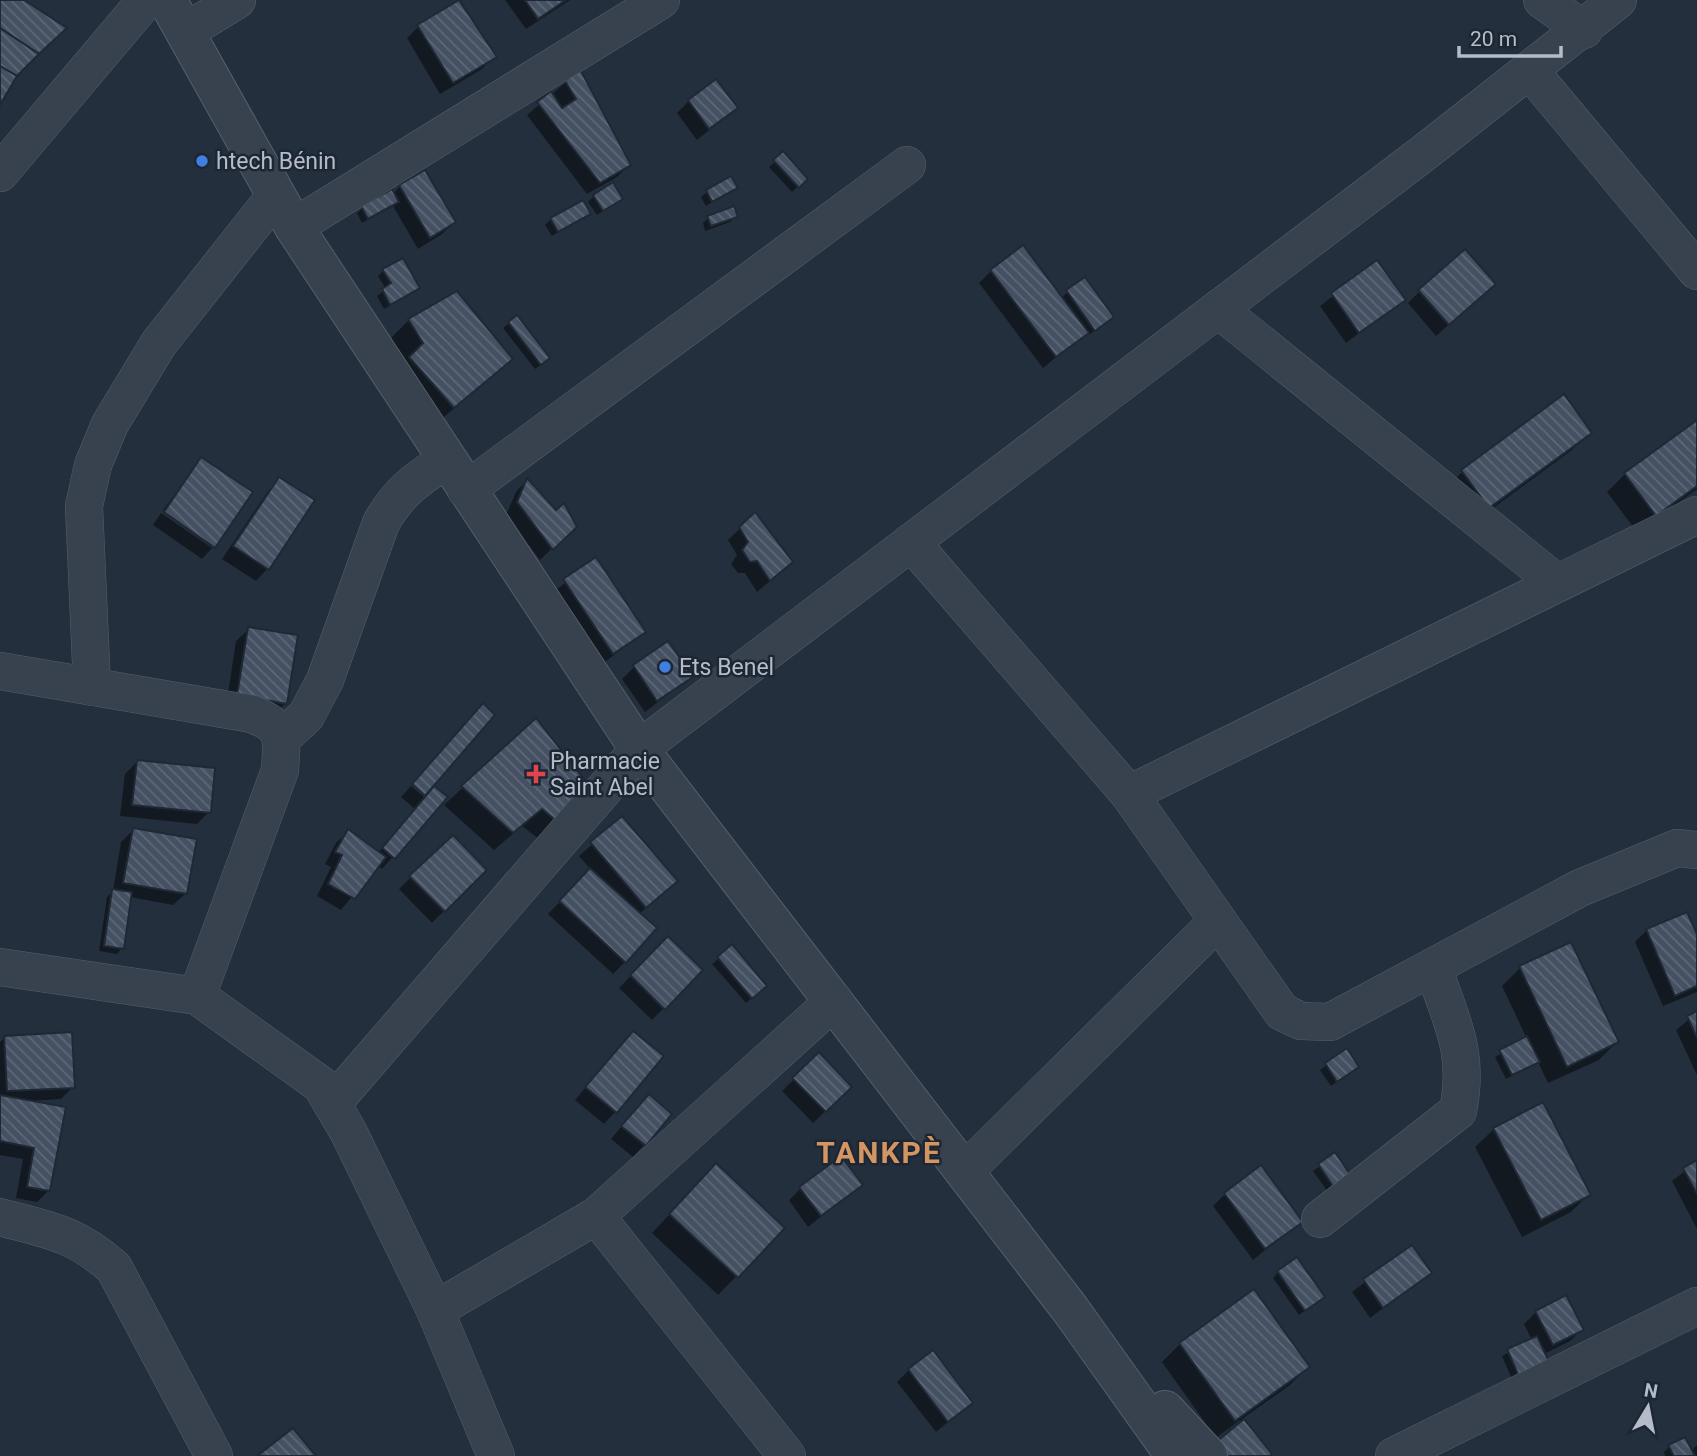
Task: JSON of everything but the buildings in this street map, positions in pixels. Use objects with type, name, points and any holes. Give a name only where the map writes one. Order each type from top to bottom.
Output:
[{"type":"street","points":[[0,173],[146,0]]},
{"type":"street","points":[[237,0],[176,16],[285,211],[456,475],[639,748],[1070,1309],[1175,1456]]},
{"type":"street","points":[[93,687],[85,506],[93,465],[110,424],[159,343],[285,211],[661,0]]},
{"type":"street","points":[[1542,0],[1584,30]]},
{"type":"street","points":[[332,1104],[639,748],[1584,30],[1618,0]]},
{"type":"street","points":[[1530,71],[1697,271]]},
{"type":"street","points":[[282,738],[306,716],[320,689],[381,523],[404,489],[456,475],[907,164]]},
{"type":"street","points":[[1218,309],[1557,583]]},
{"type":"street","points":[[1129,794],[1697,515]]},
{"type":"street","points":[[911,542],[1129,794],[1282,1012],[1301,1021],[1330,1022],[1580,888],[1678,848],[1697,850]]},
{"type":"street","points":[[0,671],[252,714],[273,722],[282,738],[280,769],[197,996]]},
{"type":"street","points":[[965,1171],[1218,921]]},
{"type":"street","points":[[0,967],[197,996],[321,1085],[435,1310],[496,1456]]},
{"type":"street","points":[[1320,1219],[1458,1111],[1463,1086],[1463,1054],[1433,967]]},
{"type":"street","points":[[435,1310],[596,1216],[834,1001]]},
{"type":"street","points":[[596,1216],[787,1456]]},
{"type":"street","points":[[0,1217],[70,1235],[93,1248],[114,1268],[214,1456]]},
{"type":"street","points":[[1394,1456],[1697,1306]]},
{"type":"street","points":[[1070,1309],[1208,1456]]},
{"type":"place","name":"htech Bénin","points":[[202,161]]},
{"type":"place","name":"Ets Benel","points":[[665,667]]},
{"type":"place","name":"Pharmacie Saint Abel","points":[[536,774]]},
{"type":"district","name":"TANKPÈ","points":[[879,1153]]}]
